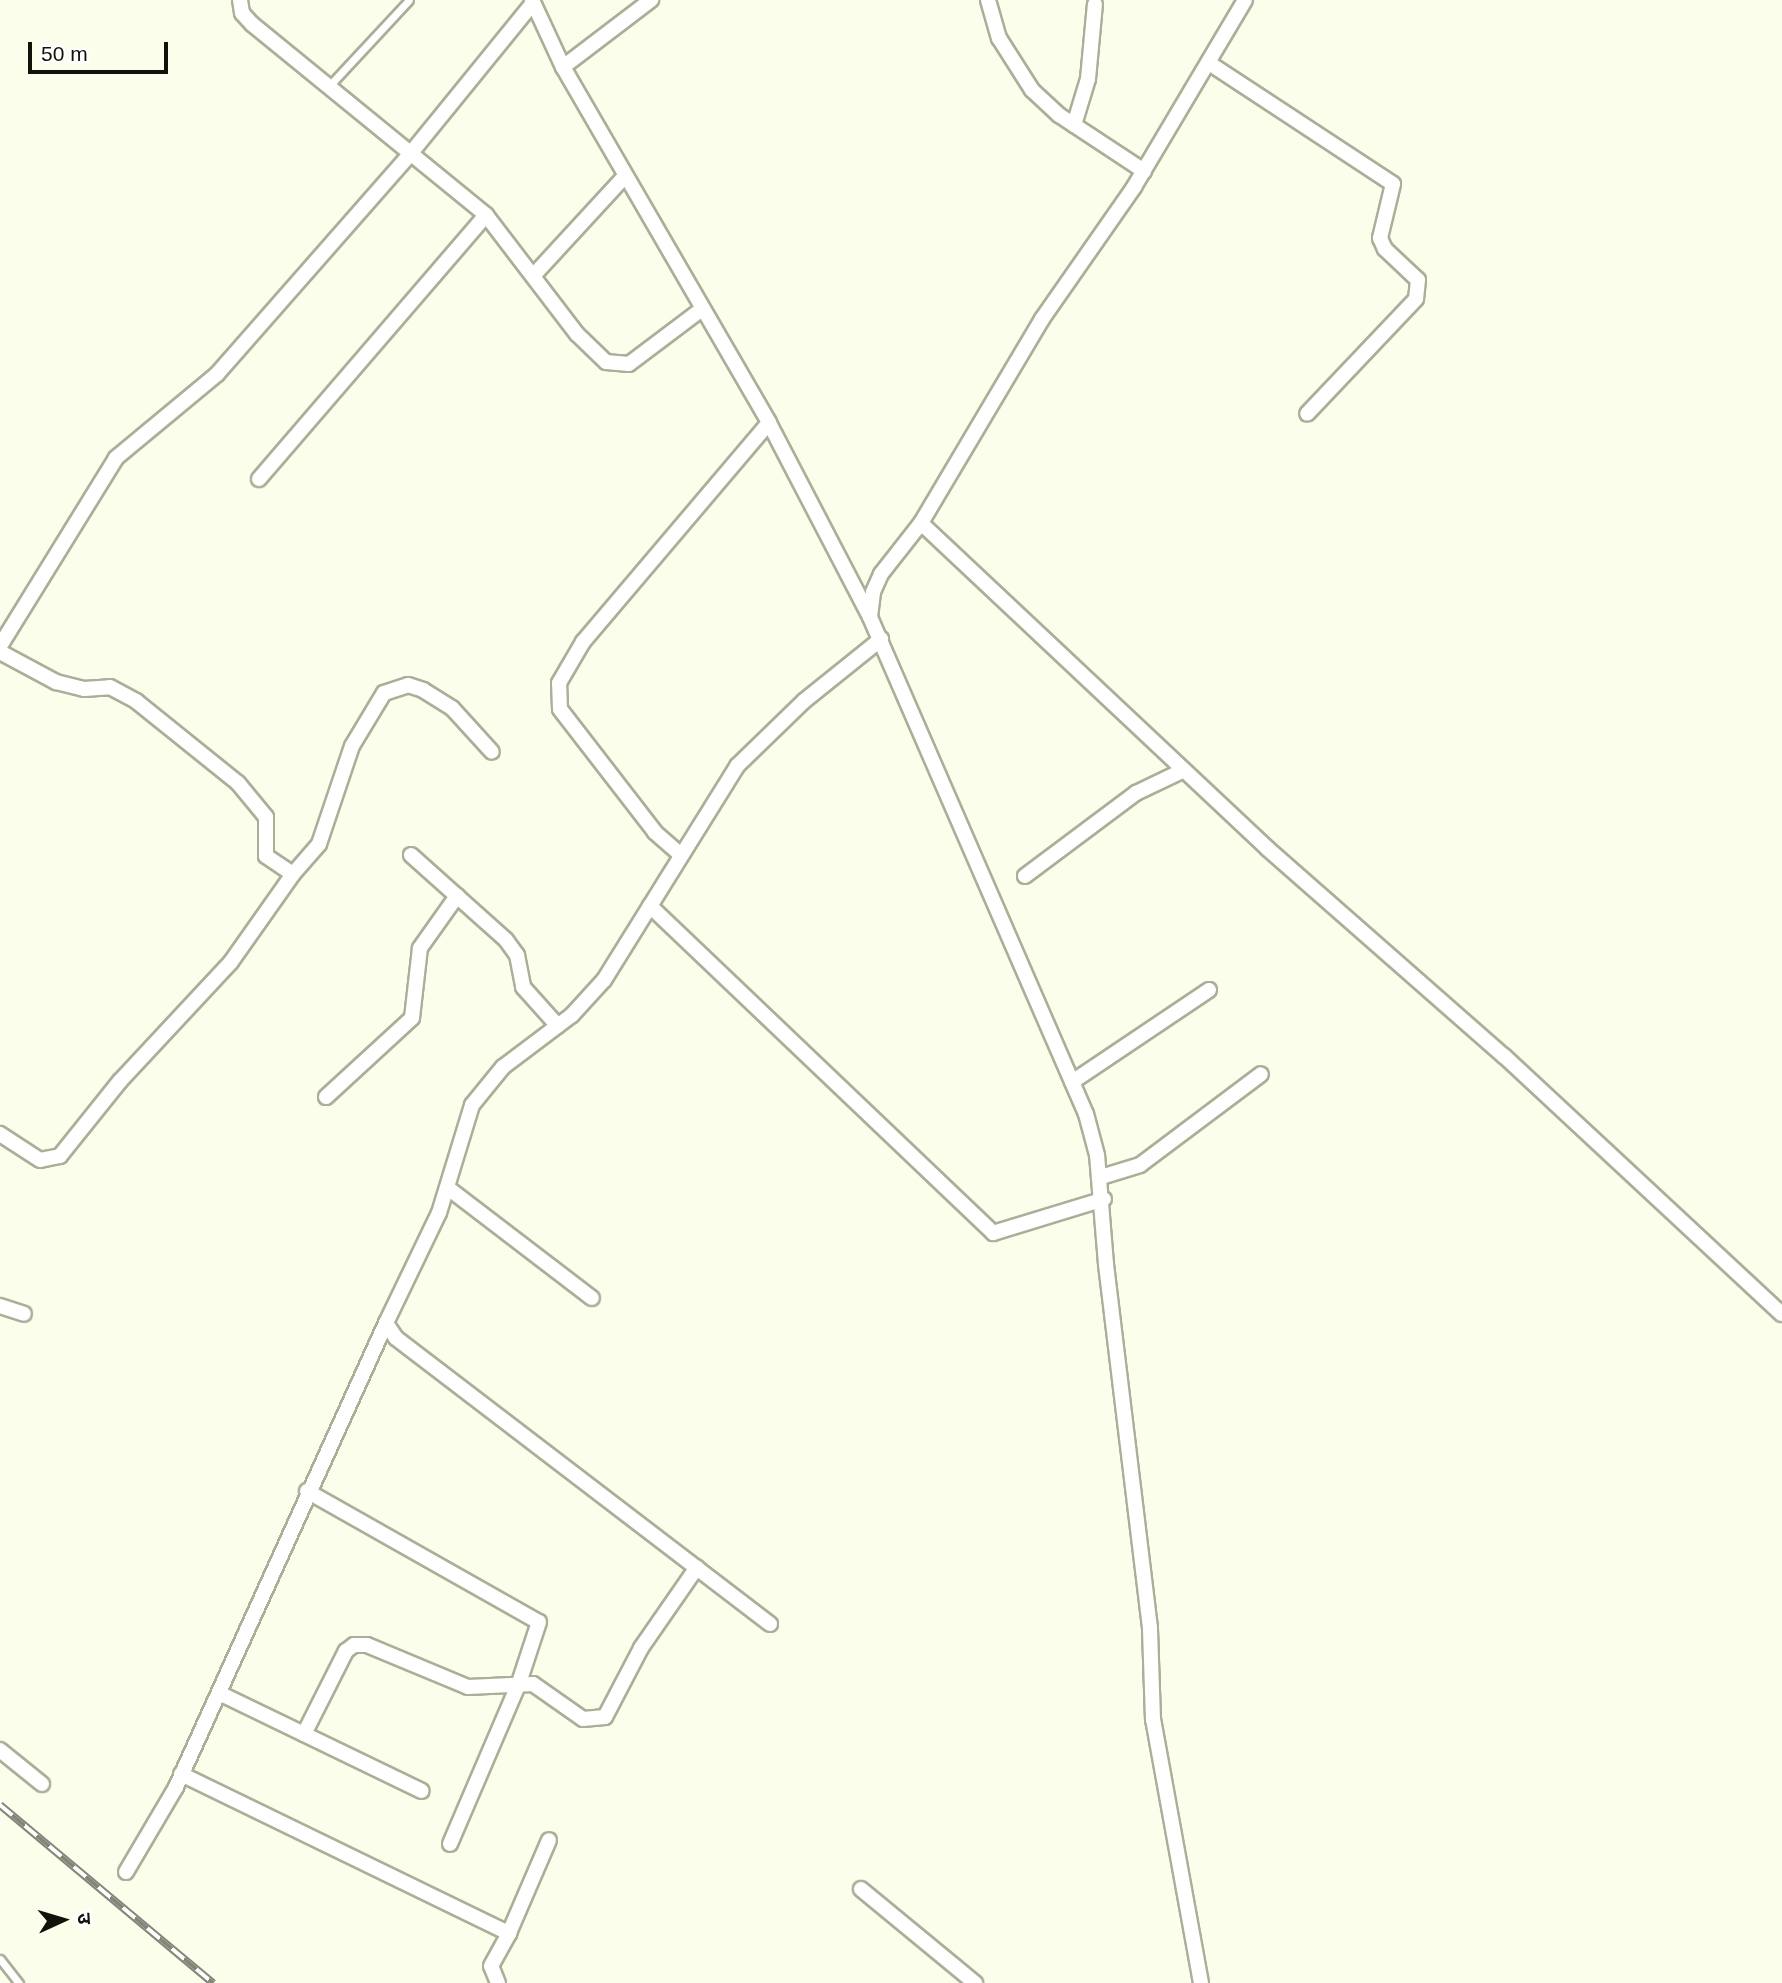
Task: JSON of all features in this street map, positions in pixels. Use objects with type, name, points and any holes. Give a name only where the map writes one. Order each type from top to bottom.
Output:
[{"type":"street","points":[[240,0],[242,13],[252,24],[486,215],[595,354],[617,365],[638,359],[702,309]]},
{"type":"street","points":[[563,67],[651,0]]},
{"type":"street","points":[[989,0],[993,25],[1032,90],[1074,125],[1144,171]]},
{"type":"street","points":[[870,617],[873,592],[881,574],[921,523],[1042,319],[1144,171],[1245,0]]},
{"type":"street","points":[[0,646],[116,458],[217,374],[411,153],[533,2],[563,67],[769,423],[881,639],[1086,1114],[1104,1199],[1105,1264],[1150,1628],[1153,1720],[1201,1983]]},
{"type":"street","points":[[1074,125],[1088,79],[1095,4]]},
{"type":"street","points":[[1209,64],[1393,184],[1380,238],[1385,249],[1418,280],[1416,299],[1307,414]]},
{"type":"street","points":[[533,276],[625,176]]},
{"type":"street","points":[[259,479],[486,215]]},
{"type":"street","points":[[681,855],[650,826],[560,709],[559,683],[583,642],[769,423]]},
{"type":"street","points":[[921,523],[1184,771],[1782,1314]]},
{"type":"street","points":[[126,1872],[181,1774],[307,1491],[448,1188],[472,1105],[503,1068],[558,1026],[604,980],[716,795],[759,743],[881,639]]},
{"type":"street","points":[[0,652],[56,682],[84,689],[110,687],[136,701],[239,783],[266,817],[266,856],[293,874]]},
{"type":"street","points":[[0,1134],[40,1160],[60,1156],[120,1082],[231,962],[293,874],[319,844],[352,746],[384,693],[408,685],[432,695],[453,708],[492,752]]},
{"type":"street","points":[[1025,876],[1136,793],[1184,771]]},
{"type":"street","points":[[411,855],[514,949],[523,987],[558,1026]]},
{"type":"street","points":[[326,1097],[405,1029],[417,1004],[420,947],[457,896]]},
{"type":"street","points":[[650,906],[993,1233],[1104,1199]]},
{"type":"street","points":[[1072,1082],[1209,990]]},
{"type":"street","points":[[1101,1177],[1140,1165],[1261,1074]]},
{"type":"street","points":[[448,1188],[592,1298]]},
{"type":"street","points":[[0,1306],[24,1314]]},
{"type":"street","points":[[386,1323],[396,1338],[770,1624]]},
{"type":"street","points":[[307,1491],[536,1618],[539,1631],[450,1844]]},
{"type":"street","points":[[304,1734],[346,1651],[354,1645],[367,1645],[468,1687],[519,1682],[549,1692],[583,1719],[605,1717],[641,1648],[697,1567]]},
{"type":"street","points":[[219,1693],[422,1791]]},
{"type":"street","points":[[0,1750],[42,1784]]},
{"type":"street","points":[[181,1774],[509,1933]]},
{"type":"street","points":[[498,1983],[491,1966],[509,1933],[549,1840]]},
{"type":"street","points":[[862,1889],[975,1983]]},
{"type":"lane","points":[[329,86],[410,0]]},
{"type":"lane","points":[[0,1959],[19,1983]]},
{"type":"railway","points":[[0,1805],[213,1983]]}]
